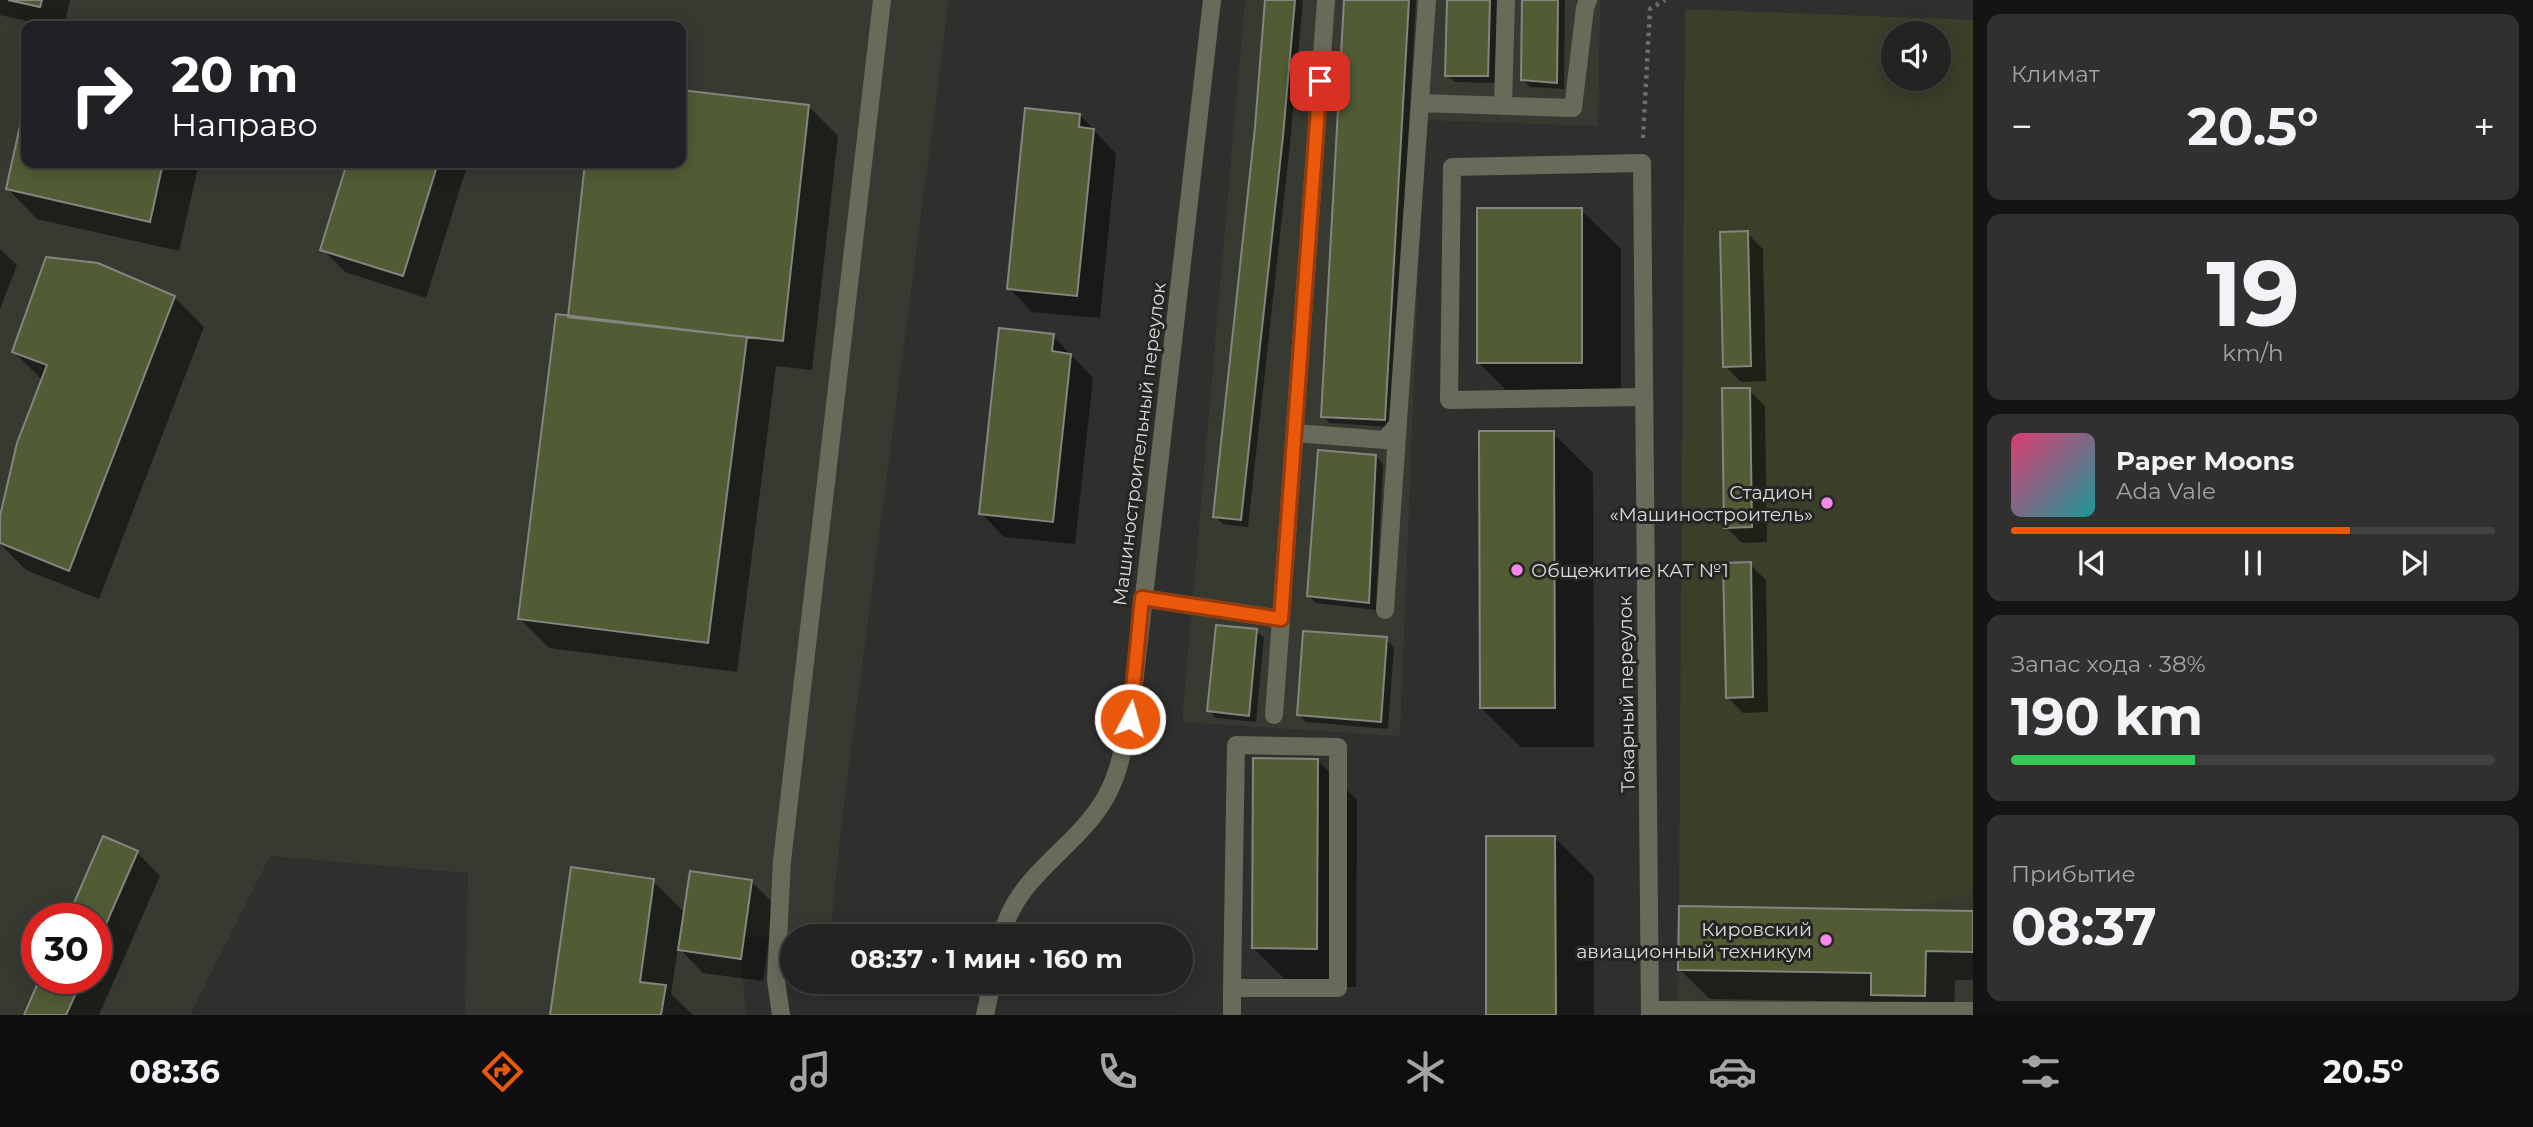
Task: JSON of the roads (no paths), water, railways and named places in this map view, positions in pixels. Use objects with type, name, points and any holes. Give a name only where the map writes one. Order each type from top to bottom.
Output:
[{"type":"street","points":[[781,1015],[776,980],[782,861],[882,0]]},
{"type":"street","name":"Машиностроительный переулок","points":[[1004,924],[1023,892],[1045,864],[1101,805],[1119,769],[1130,719],[1212,0]]},
{"type":"street","points":[[1274,715],[1326,0]]},
{"type":"street","points":[[1385,610],[1427,0]]},
{"type":"street","points":[[1503,106],[1506,0]]},
{"type":"street","points":[[1420,103],[1573,108],[1588,0]]},
{"type":"street","name":"Токарный переулок","points":[[1644,397],[1449,400],[1452,167],[1642,163],[1650,1012]]},
{"type":"street","points":[[1295,433],[1385,440],[1398,424]]},
{"type":"street","points":[[1142,598],[1281,619]]},
{"type":"street","points":[[1232,988],[1338,988],[1338,747],[1236,745],[1232,988],[1232,1015]]},
{"type":"street","points":[[985,1015],[989,994]]},
{"type":"street","points":[[1650,1012],[1973,1011]]},
{"type":"place","name":"Стадион «Машиностроитель»","points":[[1827,503]]},
{"type":"place","name":"Общежитие КАТ №1","points":[[1517,570]]},
{"type":"place","name":"Кировский авиационный техникум","points":[[1826,940]]}]
